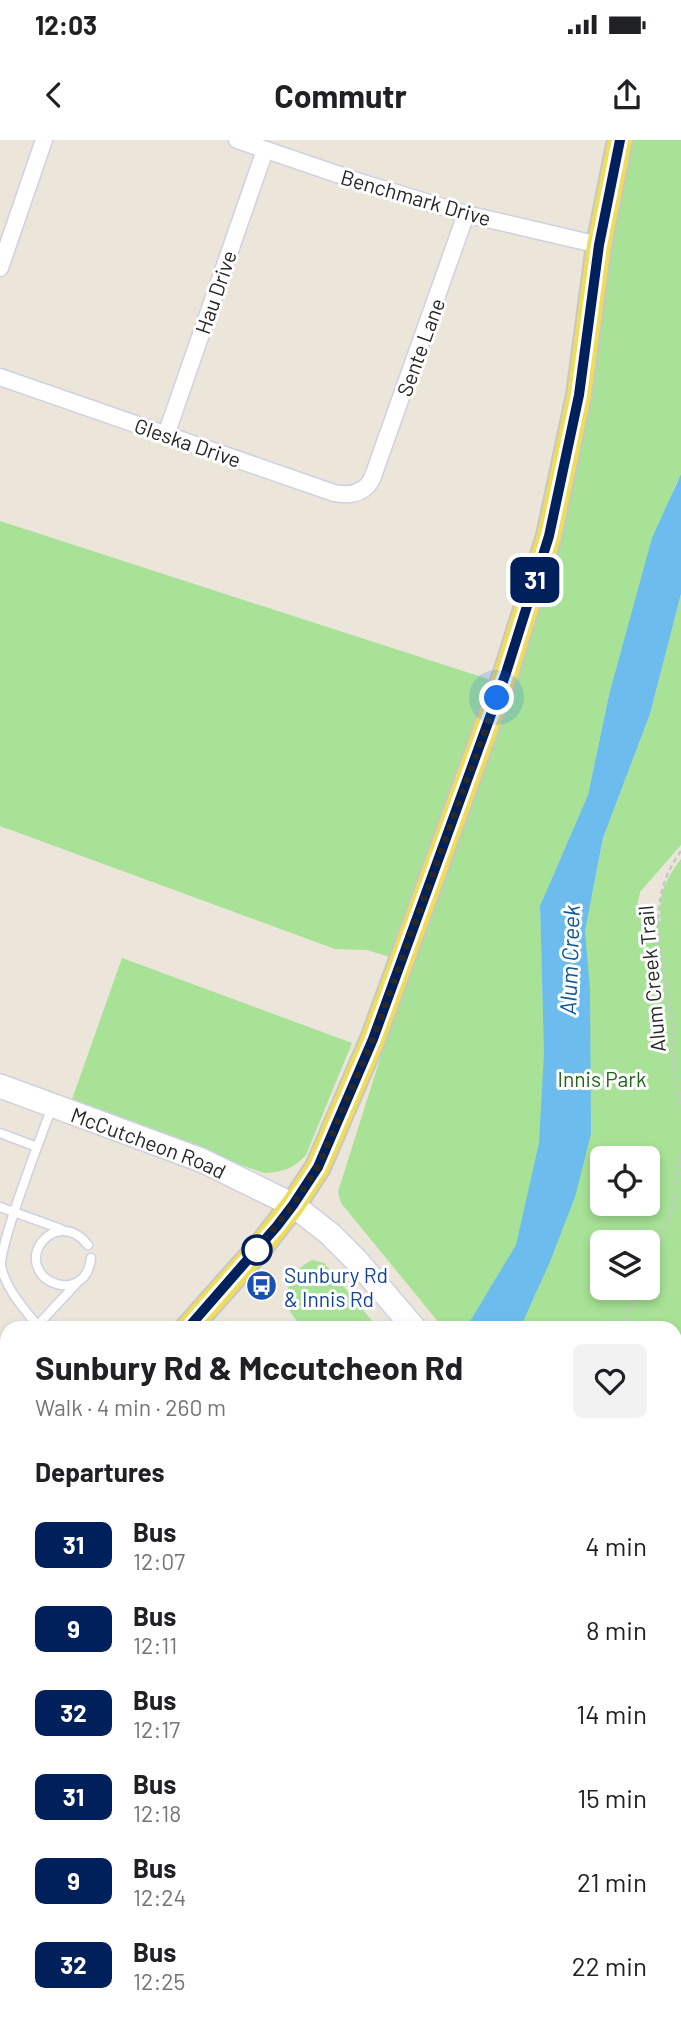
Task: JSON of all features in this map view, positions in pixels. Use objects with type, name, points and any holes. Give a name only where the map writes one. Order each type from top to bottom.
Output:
[{"type":"main road","points":[[194,1321],[293,1205],[318,1167],[373,1039],[506,673],[552,523],[579,395],[599,245],[620,140]]},
{"type":"main road","name":"McCutcheon Road","points":[[0,1086],[201,1160],[293,1205],[330,1234],[408,1321]]},
{"type":"street","points":[[0,268],[44,140]]},
{"type":"street","name":"Benchmark Drive","points":[[237,140],[366,184],[467,214],[599,245]]},
{"type":"street","name":"Hau Drive","points":[[166,435],[265,150]]},
{"type":"street","name":"Sente Lane","points":[[372,479],[467,214]]},
{"type":"street","name":"Gleska Drive","points":[[0,377],[334,493],[347,496],[359,492],[370,484],[372,479]]},
{"type":"lane","points":[[33,1321],[15,1297],[1,1265],[3,1239],[52,1104]]},
{"type":"lane","points":[[0,1133],[37,1147]]},
{"type":"lane","points":[[0,1207],[81,1236],[88,1245]]},
{"type":"lane","points":[[64,1230],[40,1243],[36,1261],[44,1278],[51,1283],[69,1285],[78,1282]]},
{"type":"lane","points":[[42,1321],[90,1269],[91,1258]]},
{"type":"path","name":"Alum Creek Trail","points":[[681,851],[661,887],[658,903],[658,928],[672,1023],[674,1073],[681,1109]]},
{"type":"path","points":[[660,1242],[671,1213],[681,1153]]},
{"type":"path","points":[[624,1321],[635,1300]]},
{"type":"green space","name":"Innis Park","points":[[627,140],[681,140],[681,474],[674,488],[609,695],[588,795],[540,907],[543,1006],[592,895],[603,838],[650,714],[681,594],[681,845],[640,892],[636,912],[661,921],[660,904],[664,888],[681,859],[681,1321],[438,1321],[341,1203],[338,1192],[413,954],[511,687]]},
{"type":"green space","points":[[0,521],[494,681],[393,958],[367,950],[335,949],[0,826]]},
{"type":"green space","points":[[122,958],[352,1043],[306,1155],[297,1164],[277,1172],[264,1173],[70,1105]]},
{"type":"green space","points":[[312,1260],[324,1263],[372,1321],[297,1321],[286,1306],[292,1278]]},
{"type":"water","name":"Alum Creek","points":[[681,474],[681,594],[650,714],[603,838],[585,931],[590,990],[591,1134],[575,1197],[523,1321],[470,1321],[516,1245],[539,1143],[544,1052],[540,906],[588,795],[609,695],[652,538]]},
{"type":"bus line","name":"31","points":[[194,1321],[261,1246],[318,1167],[373,1039],[506,673],[549,536],[579,395],[599,245],[620,140]]},
{"type":"place","name":"Sunbury Rd & Innis Rd","points":[[261,1286]]},
{"type":"route","points":[[257,1250],[253,1254],[293,1205],[318,1167],[373,1039],[497,698]]}]
